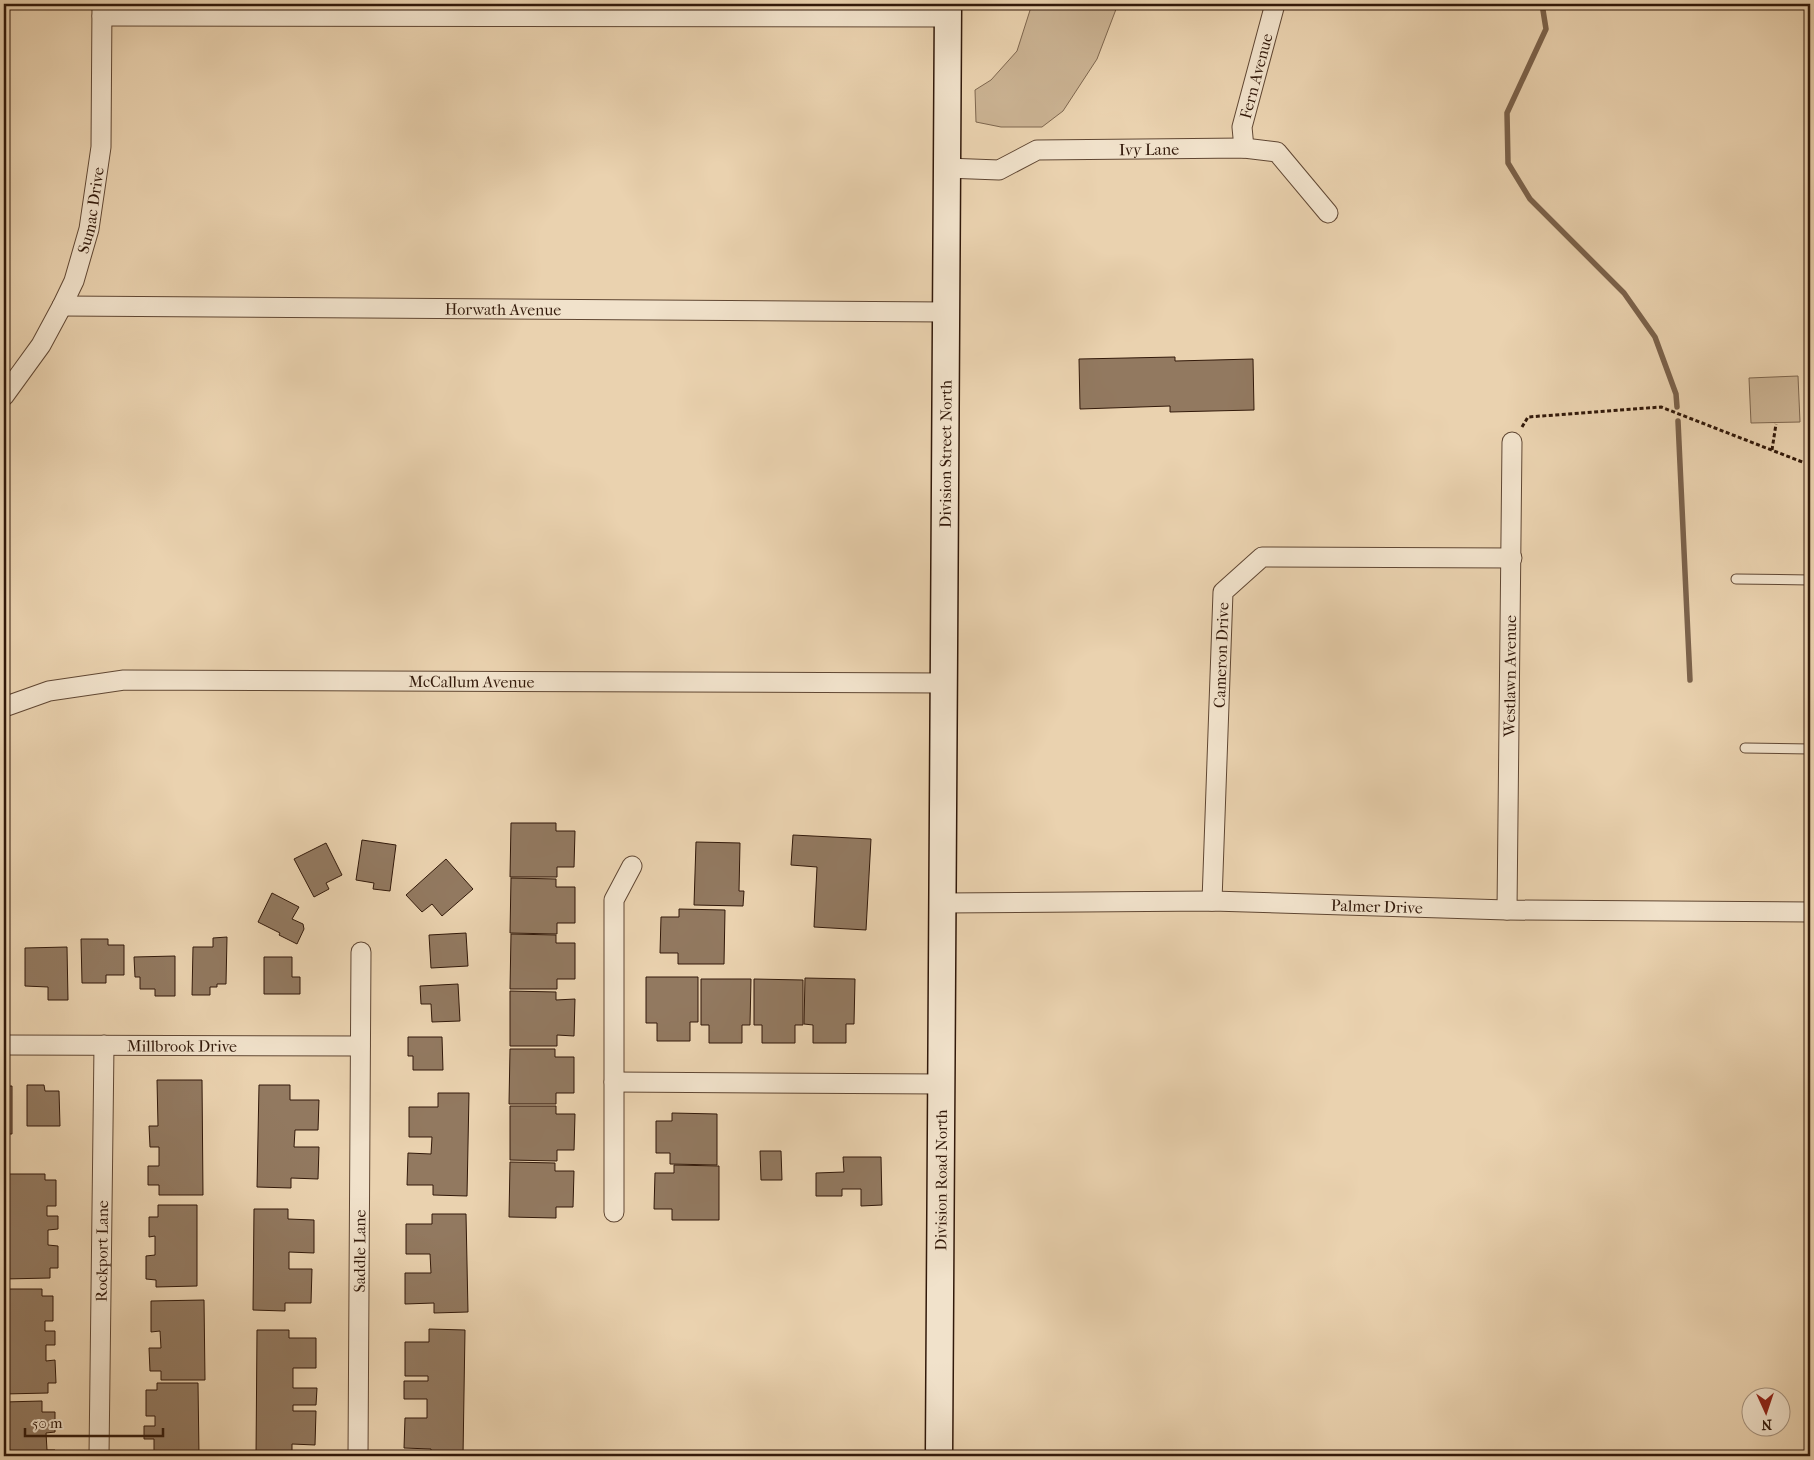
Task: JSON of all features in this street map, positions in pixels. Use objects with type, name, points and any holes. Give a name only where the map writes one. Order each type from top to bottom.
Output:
[{"type":"main road","name":"Division Street North","points":[[943,903],[948,10]]},
{"type":"main road","name":"Division Road North","points":[[939,1456],[940,1084],[943,903]]},
{"type":"street","name":"Fern Avenue","points":[[1244,148],[1242,127],[1275,4]]},
{"type":"street","points":[[102,10],[948,10]]},
{"type":"street","name":"Sumac Drive","points":[[4,396],[41,345],[62,306],[74,281],[89,229],[100,156],[102,10]]},
{"type":"street","name":"Ivy Lane","points":[[946,168],[999,170],[1037,150],[1244,148],[1277,152],[1328,213]]},
{"type":"street","name":"Horwath Avenue","points":[[62,306],[945,312]]},
{"type":"street","name":"Westlawn Avenue","points":[[1507,910],[1512,442]]},
{"type":"street","name":"Cameron Drive","points":[[1212,901],[1223,592],[1262,556],[1512,558]]},
{"type":"street","name":"McCallum Avenue","points":[[4,707],[49,690],[124,680],[943,683]]},
{"type":"street","points":[[614,1212],[614,900],[632,866]]},
{"type":"street","name":"Palmer Drive","points":[[943,903],[1212,901],[1507,910],[1810,912]]},
{"type":"street","name":"Saddle Lane","points":[[358,1456],[361,952]]},
{"type":"street","name":"Millbrook Drive","points":[[4,1045],[360,1046]]},
{"type":"street","name":"Rockport Lane","points":[[98,1456],[104,1046]]},
{"type":"street","points":[[614,1082],[940,1084]]},
{"type":"lane","points":[[1736,579],[1810,580]]},
{"type":"lane","points":[[1744,748],[1810,749]]},
{"type":"path","points":[[1512,442],[1528,416],[1661,408],[1810,465]]},
{"type":"path","points":[[1772,450],[1776,424]]},
{"type":"shaded area","points":[[1032,4],[1118,4],[1097,59],[1063,111],[1042,127],[1001,127],[976,122],[975,90],[991,80],[1017,51]]},
{"type":"shaded area","points":[[1798,376],[1800,422],[1751,423],[1749,378]]},
{"type":"building","points":[[1175,357],[1175,361],[1253,359],[1254,410],[1170,412],[1170,406],[1080,409],[1079,359]]},
{"type":"building","points":[[511,823],[556,823],[556,831],[575,831],[574,867],[557,867],[557,877],[510,877]]},
{"type":"building","points":[[793,835],[871,839],[866,930],[814,927],[817,867],[791,865]]},
{"type":"building","points":[[362,840],[396,845],[390,891],[373,889],[374,883],[356,880]]},
{"type":"building","points":[[696,842],[740,843],[739,891],[744,891],[743,906],[694,905]]},
{"type":"building","points":[[326,843],[342,875],[326,883],[329,889],[314,897],[294,859]]},
{"type":"building","points":[[446,859],[473,889],[442,916],[432,904],[422,912],[406,895]]},
{"type":"building","points":[[511,878],[556,879],[556,887],[575,887],[575,923],[557,923],[557,934],[510,933]]},
{"type":"building","points":[[272,893],[299,907],[292,919],[303,924],[304,929],[297,944],[258,922]]},
{"type":"building","points":[[679,909],[725,910],[724,964],[678,964],[678,953],[660,953],[661,917],[679,917]]},
{"type":"building","points":[[466,933],[468,966],[431,968],[429,935]]},
{"type":"building","points":[[511,934],[556,935],[556,943],[575,943],[575,979],[557,979],[557,989],[510,989]]},
{"type":"building","points":[[227,937],[226,984],[217,984],[217,987],[210,987],[210,995],[192,995],[193,947],[213,947],[213,938]]},
{"type":"building","points":[[81,939],[108,939],[108,945],[124,945],[124,975],[106,975],[106,983],[82,983]]},
{"type":"building","points":[[4,945],[7,945],[8,999],[4,999]]},
{"type":"building","points":[[67,947],[68,1000],[48,1000],[48,987],[25,986],[25,948]]},
{"type":"building","points":[[175,956],[175,996],[155,996],[155,989],[140,989],[140,977],[135,977],[134,957]]},
{"type":"building","points":[[264,957],[292,957],[292,977],[300,977],[300,994],[264,994]]},
{"type":"building","points":[[646,977],[698,977],[698,1022],[690,1022],[690,1041],[657,1041],[657,1023],[646,1023]]},
{"type":"building","points":[[805,978],[855,979],[854,1024],[846,1024],[846,1043],[813,1043],[813,1025],[804,1024]]},
{"type":"building","points":[[701,979],[751,979],[750,1025],[742,1025],[742,1043],[709,1043],[709,1025],[701,1025]]},
{"type":"building","points":[[754,979],[803,980],[803,1025],[795,1025],[795,1043],[762,1043],[762,1025],[754,1025]]},
{"type":"building","points":[[458,984],[460,1021],[432,1022],[431,1004],[421,1004],[420,986]]},
{"type":"building","points":[[510,991],[556,992],[556,1000],[575,999],[574,1036],[557,1035],[557,1046],[510,1046]]},
{"type":"building","points":[[408,1037],[442,1037],[443,1070],[413,1070],[413,1056],[408,1056]]},
{"type":"building","points":[[510,1049],[555,1049],[555,1057],[574,1057],[574,1093],[556,1093],[556,1104],[509,1104]]},
{"type":"building","points":[[157,1080],[202,1080],[203,1195],[159,1195],[159,1185],[148,1185],[148,1166],[159,1166],[159,1147],[150,1147],[149,1126],[158,1126]]},
{"type":"building","points":[[27,1085],[44,1085],[45,1091],[59,1091],[60,1126],[27,1126]]},
{"type":"building","points":[[259,1085],[290,1085],[290,1100],[319,1100],[318,1130],[295,1130],[294,1147],[319,1147],[318,1179],[291,1178],[291,1188],[257,1187]]},
{"type":"building","points":[[4,1086],[12,1086],[12,1134],[4,1134]]},
{"type":"building","points":[[438,1093],[469,1093],[467,1196],[433,1195],[433,1185],[407,1185],[408,1153],[431,1154],[432,1137],[409,1137],[409,1107],[438,1107]]},
{"type":"building","points":[[510,1106],[556,1106],[556,1114],[575,1114],[574,1150],[557,1150],[557,1161],[510,1160]]},
{"type":"building","points":[[672,1113],[717,1114],[717,1165],[670,1164],[670,1153],[656,1153],[656,1121],[672,1121]]},
{"type":"building","points":[[760,1151],[781,1151],[782,1180],[761,1180]]},
{"type":"building","points":[[843,1157],[881,1157],[882,1205],[861,1206],[861,1189],[842,1189],[842,1196],[816,1196],[816,1173],[844,1172]]},
{"type":"building","points":[[510,1162],[555,1163],[555,1171],[574,1171],[573,1207],[556,1207],[556,1218],[509,1217]]},
{"type":"building","points":[[674,1165],[719,1166],[719,1220],[672,1220],[672,1209],[654,1209],[655,1173],[674,1173]]},
{"type":"building","points":[[4,1174],[45,1174],[45,1180],[56,1180],[56,1206],[47,1206],[47,1216],[58,1216],[58,1229],[48,1230],[48,1245],[58,1246],[58,1268],[50,1268],[50,1278],[4,1279]]},
{"type":"building","points":[[158,1205],[197,1205],[197,1286],[156,1287],[156,1280],[146,1279],[146,1256],[155,1255],[155,1236],[149,1237],[149,1217],[158,1217]]},
{"type":"building","points":[[254,1209],[288,1209],[288,1219],[314,1220],[314,1253],[289,1252],[289,1269],[312,1269],[311,1303],[285,1303],[285,1311],[253,1310]]},
{"type":"building","points":[[432,1214],[466,1214],[468,1312],[434,1313],[434,1303],[405,1304],[405,1273],[431,1273],[430,1254],[406,1254],[406,1224],[432,1224]]},
{"type":"building","points":[[4,1289],[42,1289],[42,1296],[53,1296],[53,1321],[45,1321],[45,1331],[55,1331],[55,1345],[46,1345],[46,1361],[55,1360],[56,1383],[48,1383],[48,1393],[4,1394]]},
{"type":"building","points":[[204,1300],[205,1380],[161,1380],[161,1371],[150,1371],[149,1348],[161,1348],[160,1331],[151,1332],[151,1301]]},
{"type":"building","points":[[429,1329],[465,1330],[463,1456],[431,1456],[431,1449],[404,1448],[405,1418],[427,1418],[427,1399],[404,1399],[404,1381],[428,1381],[428,1376],[405,1376],[405,1342],[429,1342]]},
{"type":"building","points":[[257,1330],[289,1330],[289,1338],[316,1338],[316,1368],[293,1368],[293,1388],[317,1388],[316,1405],[293,1405],[293,1411],[316,1411],[315,1445],[292,1444],[292,1456],[256,1456]]},
{"type":"building","points":[[157,1383],[198,1383],[199,1456],[144,1456],[154,1455],[154,1439],[144,1439],[144,1426],[155,1426],[155,1416],[146,1416],[146,1390],[157,1390]]},
{"type":"building","points":[[42,1401],[42,1412],[55,1412],[55,1432],[46,1433],[47,1450],[55,1450],[55,1456],[4,1456],[4,1402]]},
{"type":"waterway","points":[[1542,4],[1546,29],[1507,113],[1508,163],[1530,199],[1624,293],[1655,337],[1676,394],[1677,407]]},
{"type":"waterway","points":[[1678,421],[1690,680]]}]
